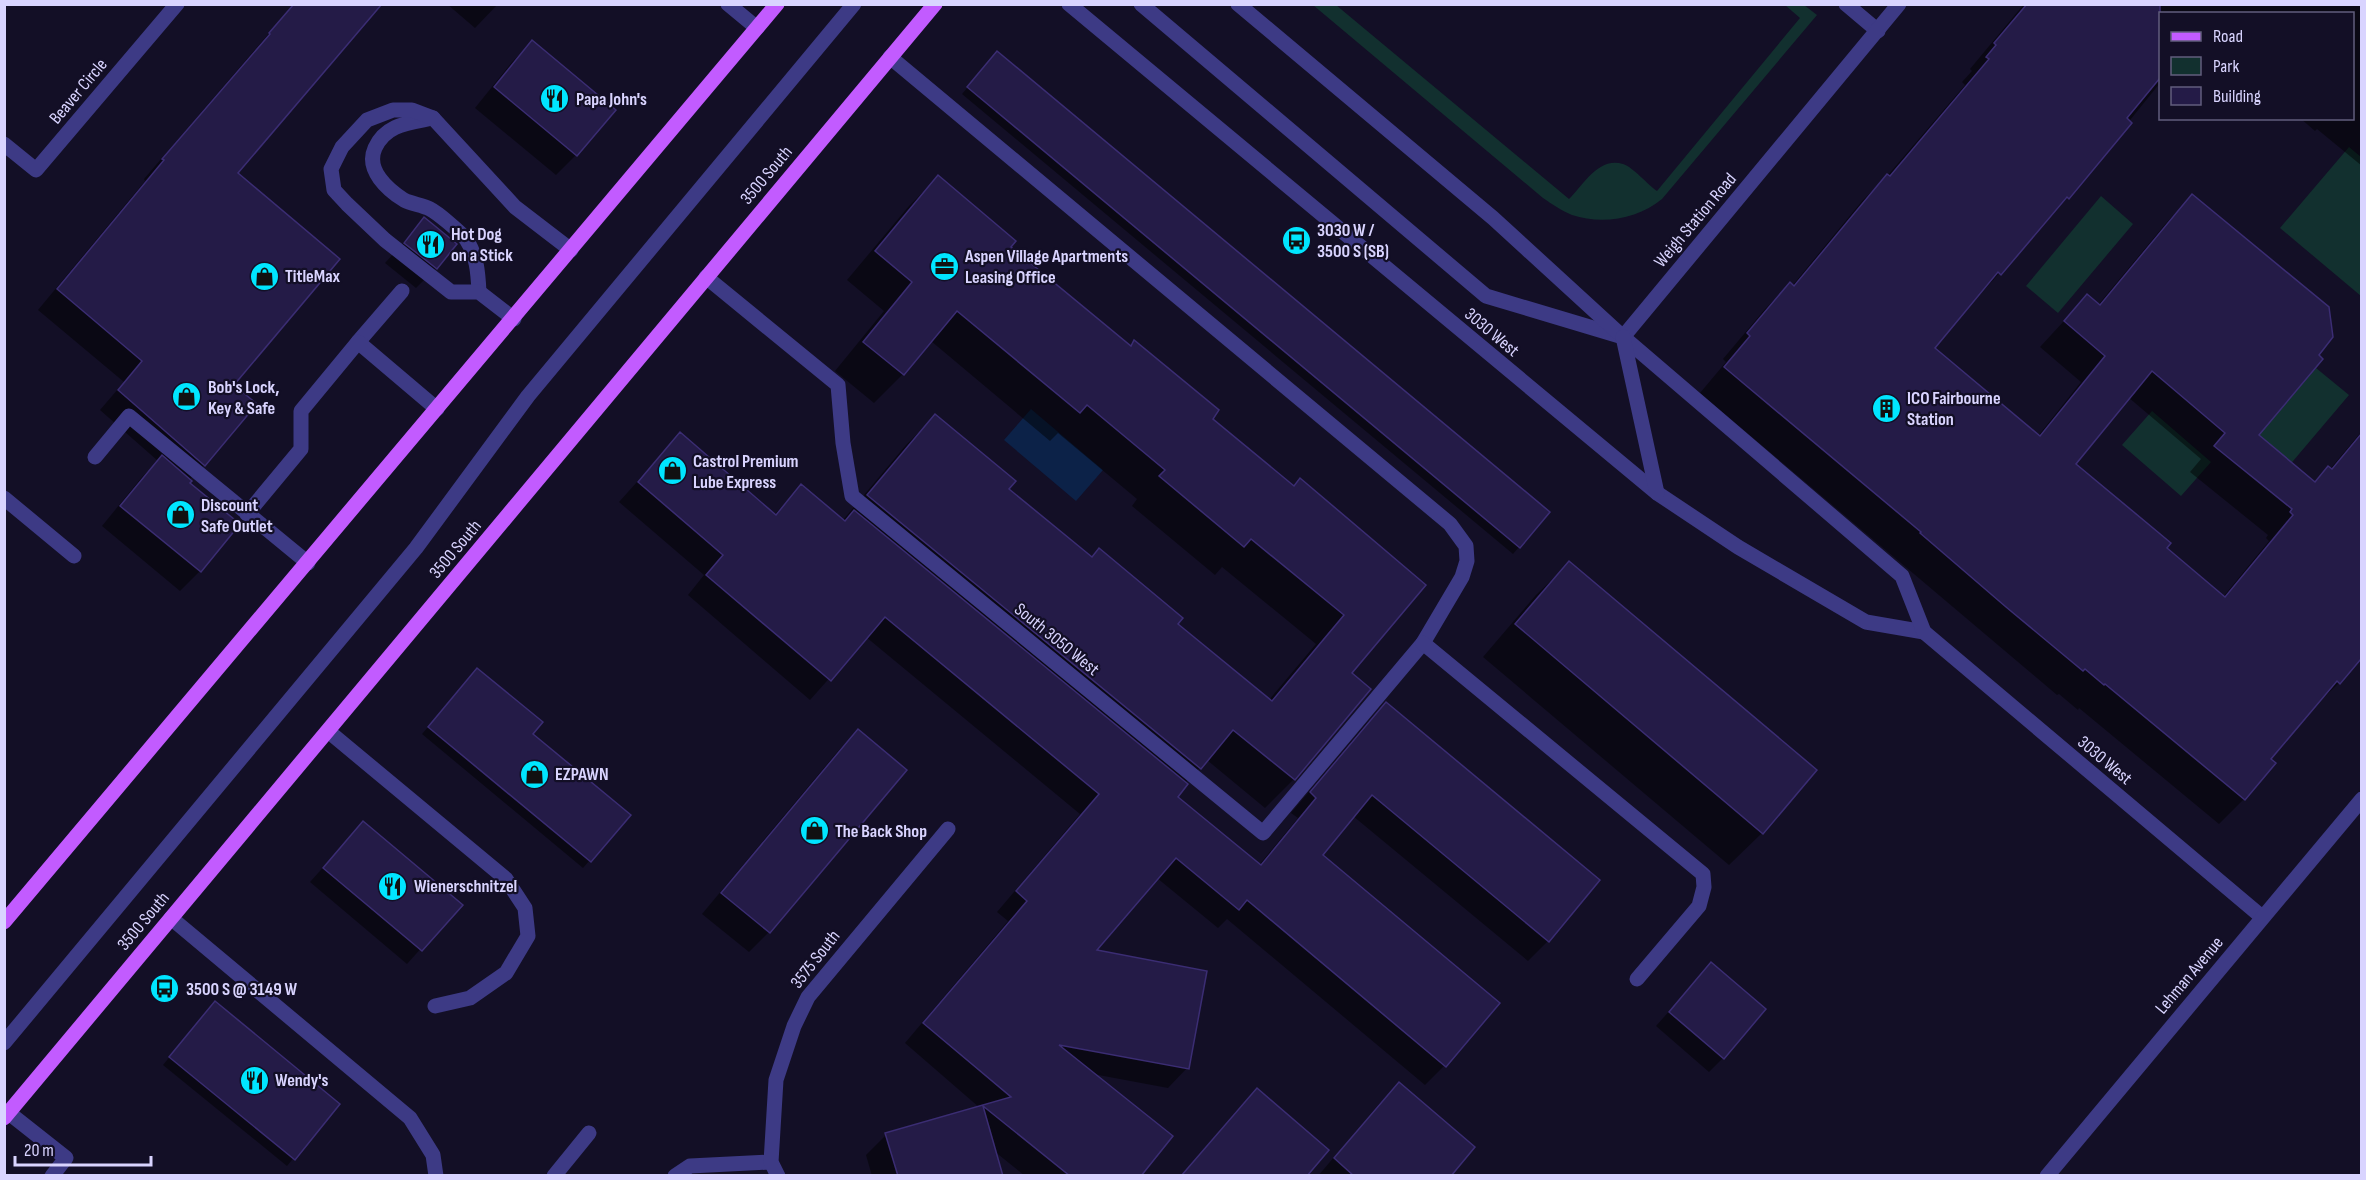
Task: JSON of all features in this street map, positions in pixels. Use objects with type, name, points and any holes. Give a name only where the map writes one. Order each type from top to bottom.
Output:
[{"type":"main road","points":[[4,922],[777,4]]},
{"type":"main road","name":"3500 South","points":[[7,1115],[935,4]]},
{"type":"street","name":"Beaver Circle","points":[[4,144],[36,171],[177,4]]},
{"type":"street","points":[[728,4],[757,28]]},
{"type":"street","points":[[4,1043],[416,548],[528,396],[854,4]]},
{"type":"street","name":"3030 West","points":[[1069,4],[1657,493],[1738,547],[1866,622],[1924,632]]},
{"type":"street","points":[[1141,4],[1486,296],[1623,337],[1657,493]]},
{"type":"street","name":"3030 West","points":[[1238,4],[1493,218],[1623,337],[1902,576],[1924,632],[2262,917]]},
{"type":"street","points":[[1846,4],[1878,31]]},
{"type":"street","name":"Weigh Station Road","points":[[1623,337],[1899,4]]},
{"type":"street","points":[[890,57],[1449,524],[1466,546],[1467,561],[1462,577],[1424,644],[1703,874],[1704,887],[1699,906],[1637,979]]},
{"type":"street","points":[[514,318],[479,292],[451,292],[385,240],[346,204],[334,190],[331,169],[342,147],[367,120],[393,110],[412,110],[433,118],[515,207],[571,250]]},
{"type":"street","points":[[433,118],[396,125],[380,138],[373,153],[375,172],[406,201],[433,210],[465,238],[478,266],[479,292]]},
{"type":"street","name":"South 3050 West","points":[[706,277],[838,385],[843,442],[852,496],[1263,833],[1424,644]]},
{"type":"street","points":[[247,514],[301,449],[301,411],[402,291]]},
{"type":"street","points":[[358,342],[437,409]]},
{"type":"street","points":[[95,457],[129,416],[308,563]]},
{"type":"street","points":[[4,498],[74,556]]},
{"type":"street","points":[[328,731],[506,879],[525,908],[528,936],[506,973],[470,998],[435,1006]]},
{"type":"street","name":"Lehman Avenue","points":[[2047,1176],[2361,799]]},
{"type":"street","name":"3575 South","points":[[775,1169],[776,1080],[794,1026],[808,997],[948,829]]},
{"type":"street","points":[[171,918],[410,1118],[433,1155],[436,1176]]},
{"type":"street","points":[[7,1115],[66,1158],[52,1176]]},
{"type":"street","points":[[554,1176],[589,1133]]},
{"type":"street","points":[[675,1176],[690,1166],[775,1169]]},
{"type":"green space","points":[[1313,5],[1336,5],[1569,199],[1592,173],[1606,164],[1614,163],[1627,166],[1657,191],[1800,18],[1785,5],[1804,5],[1817,15],[1662,199],[1631,215],[1595,220],[1572,215],[1543,198]]},
{"type":"green space","points":[[2349,147],[2361,157],[2361,296],[2280,228]]},
{"type":"green space","points":[[2101,196],[2133,224],[2058,313],[2026,286]]},
{"type":"green space","points":[[2316,368],[2349,395],[2288,467],[2255,432],[2263,430]]},
{"type":"green space","points":[[2152,411],[2211,462],[2181,496],[2122,445]]},
{"type":"water","points":[[1031,409],[1103,470],[1076,501],[1004,440]]},
{"type":"building","points":[[294,4],[382,4],[238,173],[340,259],[234,385],[257,404],[205,466],[118,390],[142,361],[57,289],[164,160],[162,159]]},
{"type":"building","name":"ICO Fairbourne Station","points":[[2027,4],[2160,4],[2159,79],[2127,118],[2132,123],[2069,199],[2067,197],[2001,275],[1998,272],[1935,348],[2040,436],[2105,356],[2064,321],[2087,294],[2100,305],[2192,194],[2329,307],[2333,337],[2319,355],[2323,359],[2259,435],[2315,482],[2328,466],[2332,469],[2361,434],[2361,659],[2340,684],[2337,681],[2271,759],[2276,763],[2245,800],[2105,684],[2085,669],[2083,671],[1724,367],[1750,336],[1747,333],[1790,282],[1794,286],[1887,174],[1890,176],[1989,59],[1986,57],[1996,45],[1994,43]],"holes":[[[2152,371],[2225,433],[2214,446],[2292,509],[2290,512],[2293,515],[2225,597],[2167,548],[2171,543],[2076,464]]]},
{"type":"building","name":"Papa John's","points":[[532,40],[616,110],[577,156],[494,87]]},
{"type":"building","points":[[997,51],[1550,512],[1520,548],[967,87]]},
{"type":"building","points":[[938,175],[1016,241],[1011,247],[1131,346],[1134,340],[1219,410],[1213,419],[1294,486],[1300,478],[1426,585],[1352,673],[1371,689],[1295,780],[1233,730],[1201,769],[867,495],[935,414],[1016,481],[1009,489],[1092,557],[1099,548],[1183,618],[1178,624],[1272,701],[1344,615],[1251,539],[1244,547],[1159,476],[1165,470],[1087,405],[1080,413],[957,311],[904,375],[863,342],[912,282],[875,251]]},
{"type":"building","name":"Hot Dog on a Stick","points":[[424,217],[457,244],[437,269],[404,243]]},
{"type":"building","points":[[680,432],[776,515],[801,484],[845,521],[854,510],[1188,784],[1178,797],[1261,865],[1316,798],[1310,792],[1386,702],[1600,880],[1549,942],[1372,795],[1323,855],[1500,1003],[1446,1067],[1247,900],[1239,910],[1176,858],[1097,950],[1207,971],[1189,1069],[1059,1045],[1173,1136],[1141,1176],[1070,1176],[983,1106],[1003,1176],[898,1176],[885,1133],[1011,1097],[923,1023],[1027,901],[1016,891],[1099,794],[885,617],[831,681],[706,575],[723,555],[638,482]]},
{"type":"building","name":"Discount Safe Outlet","points":[[162,455],[192,481],[190,483],[240,524],[201,572],[120,506]]},
{"type":"building","points":[[1569,561],[1817,770],[1763,834],[1515,624]]},
{"type":"building","name":"EZPAWN","points":[[477,668],[543,722],[533,734],[631,815],[591,862],[428,727]]},
{"type":"building","name":"The Back Shop","points":[[858,729],[907,770],[770,933],[721,893]]},
{"type":"building","name":"Wienerschnitzel","points":[[363,821],[463,905],[422,951],[323,868]]},
{"type":"building","points":[[1711,962],[1766,1009],[1724,1059],[1669,1012]]},
{"type":"building","name":"Wendy's","points":[[215,1001],[340,1104],[295,1160],[169,1057]]},
{"type":"building","points":[[1399,1082],[1475,1147],[1451,1176],[1354,1176],[1334,1158]]},
{"type":"building","points":[[1257,1088],[1329,1150],[1307,1176],[1181,1176]]},
{"type":"place","name":"Papa John's","points":[[555,99]]},
{"type":"place","name":"3030 W / 3500 S (SB)","points":[[1296,240]]},
{"type":"place","name":"Hot Dog on a Stick","points":[[430,244]]},
{"type":"place","name":"Aspen Village Apartments Leasing Office","points":[[944,266]]},
{"type":"place","name":"TitleMax","points":[[264,276]]},
{"type":"place","name":"Bob's Lock, Key & Safe","points":[[187,397]]},
{"type":"place","name":"ICO Fairbourne Station","points":[[1886,408]]},
{"type":"place","name":"Castrol Premium Lube Express","points":[[672,471]]},
{"type":"place","name":"Discount Safe Outlet","points":[[180,515]]},
{"type":"place","name":"EZPAWN","points":[[534,774]]},
{"type":"place","name":"The Back Shop","points":[[814,831]]},
{"type":"place","name":"Wienerschnitzel","points":[[393,886]]},
{"type":"place","name":"3500 S @ 3149 W","points":[[165,989]]},
{"type":"place","name":"Wendy's","points":[[254,1080]]}]
